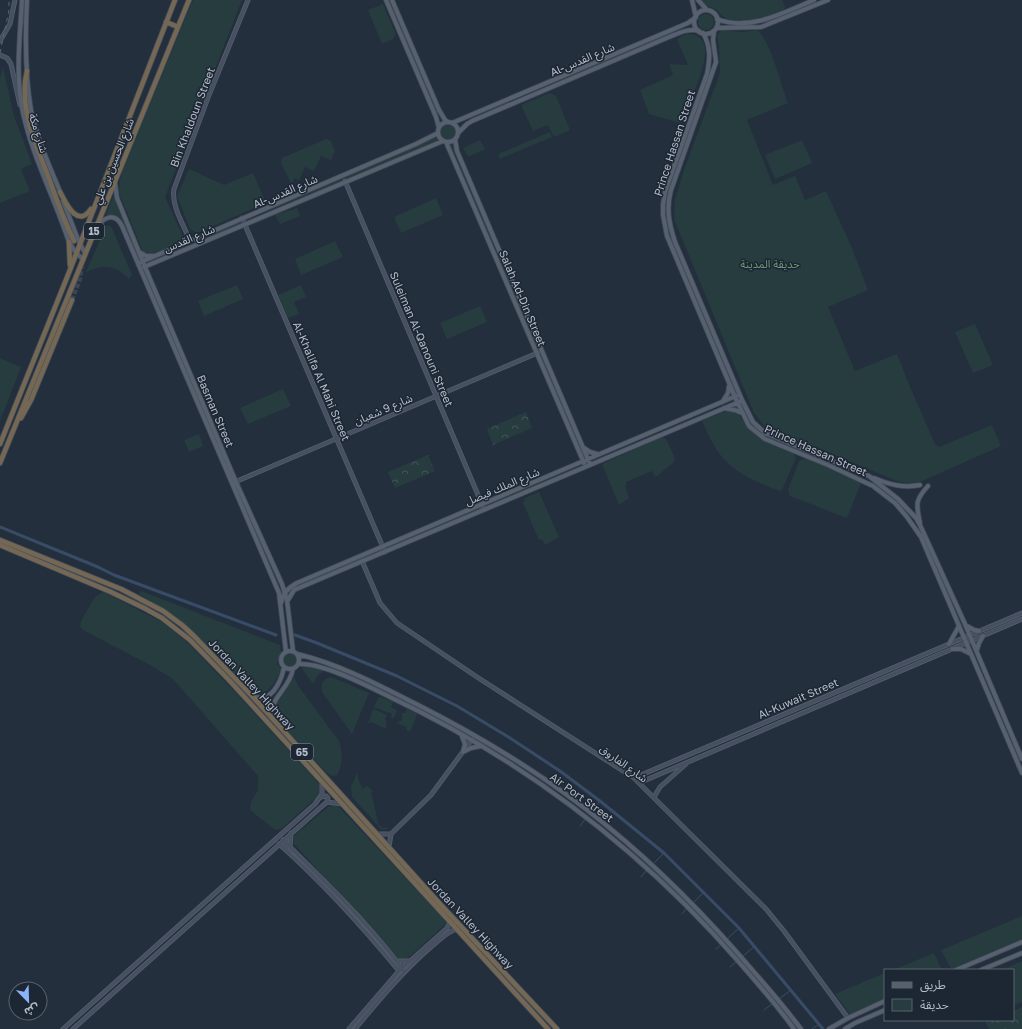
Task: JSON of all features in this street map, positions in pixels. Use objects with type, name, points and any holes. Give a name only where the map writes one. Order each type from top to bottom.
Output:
[{"type":"highway","name":"شارع الحسين بن علي","points":[[0,444],[70,270],[95,202],[175,0]]},
{"type":"highway","name":"شارع الحسين بن علي","points":[[0,463],[189,0]]},
{"type":"highway","points":[[166,22],[178,27]]},
{"type":"highway","points":[[27,71],[25,78],[25,94],[31,128],[71,242],[70,270]]},
{"type":"highway","points":[[60,192],[71,212],[77,215],[83,216],[87,214],[95,202]]},
{"type":"highway","points":[[16,424],[26,410],[72,300]]},
{"type":"highway","name":"Jordan Valley Highway","points":[[0,540],[121,589],[170,616],[194,636],[252,696],[378,834],[440,906],[449,920],[548,1029]]},
{"type":"highway","name":"Jordan Valley Highway","points":[[0,545],[111,592],[140,606],[162,618],[190,640],[229,680],[342,804],[557,1029]]},
{"type":"highway","points":[[190,640],[194,636]]},
{"type":"highway","points":[[331,792],[335,788]]},
{"type":"main road","name":"شارع مكة","points":[[22,0],[20,72],[23,112],[35,152],[71,242],[76,253],[83,259]]},
{"type":"main road","name":"شارع مكة","points":[[27,0],[27,71],[34,120],[41,145],[80,244],[86,253]]},
{"type":"main road","points":[[386,0],[421,75],[439,110],[445,120],[456,127],[458,133],[455,139],[451,141],[441,139],[438,133],[439,128],[436,116],[421,75],[392,0]]},
{"type":"main road","points":[[692,0],[696,18],[695,25],[701,32],[710,33],[715,29],[718,19]]},
{"type":"main road","points":[[698,0],[707,11]]},
{"type":"main road","points":[[696,18],[701,12],[707,11],[712,12],[718,19],[730,22],[759,20],[773,17],[814,0]]},
{"type":"main road","points":[[715,29],[761,27],[828,0]]},
{"type":"main road","name":"Al-شارع القدس","points":[[525,96],[611,56],[688,23],[696,18]]},
{"type":"main road","name":"Prince Hassan Street","points":[[715,29],[713,40],[716,62],[671,190],[668,212],[669,222],[675,242],[742,400],[753,422],[765,433],[869,476],[898,499],[920,525],[970,635],[1022,759]]},
{"type":"main road","name":"Al-شارع القدس","points":[[450,122],[520,98],[685,31],[694,30],[701,32]]},
{"type":"main road","name":"Prince Hassan Street","points":[[701,32],[707,40],[710,61],[666,192],[662,215],[667,236],[737,402],[749,426],[765,439],[873,486],[890,499],[907,517],[921,537],[1022,773]]},
{"type":"main road","points":[[611,56],[614,61]]},
{"type":"main road","name":"Al-شارع القدس","points":[[458,133],[472,121],[520,98]]},
{"type":"main road","points":[[439,128],[442,124],[450,122]]},
{"type":"main road","name":"Al-شارع القدس","points":[[138,264],[416,144],[438,133]]},
{"type":"main road","name":"Salah Ad-Din Street","points":[[455,139],[457,151],[590,464]]},
{"type":"main road","name":"Al-شارع القدس","points":[[245,224],[445,141]]},
{"type":"main road","name":"Salah Ad-Din Street","points":[[445,141],[585,466]]},
{"type":"main road","name":"Basman Street","points":[[115,180],[117,198],[278,593],[281,603],[286,652]]},
{"type":"main road","name":"Basman Street","points":[[95,228],[106,218],[112,217],[117,219],[120,223],[234,483],[285,593],[295,652]]},
{"type":"main road","name":"شارع القدس","points":[[140,269],[245,224]]},
{"type":"main road","points":[[139,251],[146,256],[155,256]]},
{"type":"main road","points":[[148,273],[152,264]]},
{"type":"main road","points":[[723,402],[728,393],[729,383]]},
{"type":"main road","name":"شارع الملك فيصل","points":[[281,603],[289,588],[297,583],[740,394]]},
{"type":"main road","name":"شارع الملك فيصل","points":[[287,602],[292,593],[300,588],[742,400]]},
{"type":"main road","points":[[724,408],[742,413]]},
{"type":"main road","points":[[584,448],[594,454],[602,453]]},
{"type":"main road","points":[[869,476],[894,486],[909,487],[920,485]]},
{"type":"main road","points":[[920,525],[916,507],[917,502],[921,493],[928,486]]},
{"type":"main road","points":[[297,583],[300,588]]},
{"type":"main road","points":[[965,624],[971,629],[980,631]]},
{"type":"main road","points":[[950,644],[959,626]]},
{"type":"main road","points":[[977,652],[977,646],[983,636]]},
{"type":"main road","points":[[952,649],[961,649],[971,654]]},
{"type":"main road","points":[[272,718],[272,706],[288,682],[293,669],[298,664],[299,658],[295,652],[286,652],[281,658],[281,662],[284,667],[293,669]]},
{"type":"main road","name":"Air Port Street","points":[[295,652],[376,684],[429,710],[511,758],[573,800],[625,842],[677,889],[722,935],[801,1029]]},
{"type":"main road","name":"Air Port Street","points":[[298,664],[313,664],[363,684],[422,712],[481,746],[551,791],[645,866],[713,933],[772,1001],[794,1029]]},
{"type":"main road","points":[[252,696],[262,698],[271,692],[281,680],[284,667]]},
{"type":"main road","points":[[461,734],[465,744],[463,752]]},
{"type":"main road","points":[[463,752],[471,748],[481,746]]},
{"type":"main road","points":[[958,969],[1022,942]]},
{"type":"main road","points":[[983,969],[1022,953]]},
{"type":"main road","points":[[829,1029],[848,1018],[884,1001]]},
{"type":"main road","points":[[845,1029],[884,1010]]},
{"type":"street","points":[[0,41],[10,24],[15,0]]},
{"type":"street","name":"Bin Khaldoun Street","points":[[190,241],[175,204],[173,196],[174,189],[248,0]]},
{"type":"street","points":[[0,55],[7,58],[11,64],[16,92],[23,112]]},
{"type":"street","name":"Suleiman Al-Qanouni Street","points":[[345,182],[484,509]]},
{"type":"street","name":"Al-Khalifa Al Mahi Street","points":[[242,218],[385,552]]},
{"type":"street","name":"شارع 9 شعبان","points":[[234,483],[542,352]]},
{"type":"street","name":"شارع الفاروق","points":[[362,562],[380,603],[397,624],[639,782],[766,909],[848,1018]]},
{"type":"street","name":"Al-Kuwait Street","points":[[634,778],[1022,613]]},
{"type":"street","name":"Al-Kuwait Street","points":[[639,782],[1022,619]]},
{"type":"street","points":[[828,695],[831,701]]},
{"type":"street","points":[[389,847],[391,834],[431,795],[472,741],[474,736]]},
{"type":"street","points":[[654,797],[660,787],[681,768],[694,759]]},
{"type":"street","points":[[63,1029],[298,820],[321,797],[323,790],[322,782]]},
{"type":"street","points":[[321,797],[326,796],[328,798],[327,802]]},
{"type":"street","points":[[73,1029],[327,802],[342,804]]},
{"type":"street","points":[[290,848],[291,833]]},
{"type":"street","points":[[378,834],[391,834]]},
{"type":"street","points":[[283,840],[369,928],[396,961],[402,971]]},
{"type":"street","points":[[279,844],[346,908],[394,965],[402,971]]},
{"type":"street","points":[[272,850],[285,849]]},
{"type":"street","points":[[355,1029],[410,961],[449,925],[449,920]]},
{"type":"street","points":[[349,1029],[394,976],[442,937],[452,930],[457,929]]},
{"type":"street","points":[[158,945],[163,948]]},
{"type":"street","points":[[396,961],[410,961]]},
{"type":"street","points":[[394,965],[394,976]]},
{"type":"green space","points":[[193,0],[242,0],[165,197],[185,241],[152,254],[143,252],[119,193],[120,180]]},
{"type":"green space","points":[[699,0],[782,0],[785,6],[784,10],[771,15],[741,21],[726,18],[715,9],[705,5]]},
{"type":"green space","points":[[383,4],[396,35],[393,39],[382,44],[368,10]]},
{"type":"green space","points":[[703,14],[709,14],[714,19],[712,28],[709,30],[703,30],[698,25],[698,19]]},
{"type":"green space","name":"حديقة المدينة","points":[[721,30],[742,32],[758,30],[767,45],[788,103],[747,120],[773,185],[795,176],[805,200],[826,191],[852,248],[868,290],[828,307],[855,371],[897,354],[935,444],[939,447],[992,425],[1001,446],[920,482],[899,482],[823,450],[767,429],[754,413],[674,219],[675,200],[684,170],[720,73],[719,45],[717,36]]},
{"type":"green space","points":[[691,34],[699,37],[703,42],[705,58],[683,122],[680,123],[649,114],[640,90],[673,75],[669,64],[688,65],[677,39],[684,35]]},
{"type":"green space","points":[[3,67],[14,116],[32,164],[21,169],[30,191],[0,203],[0,78]]},
{"type":"green space","points":[[550,93],[556,96],[570,130],[554,137],[548,125],[533,131],[521,105]]},
{"type":"green space","points":[[445,124],[451,124],[456,129],[454,138],[451,140],[445,140],[440,135],[440,129]]},
{"type":"green space","points":[[550,132],[552,137],[500,159],[498,154]]},
{"type":"green space","points":[[436,137],[438,140],[249,221],[248,220]]},
{"type":"green space","points":[[326,139],[331,141],[335,151],[331,160],[321,156],[314,171],[305,167],[299,180],[294,178],[293,182],[291,183],[281,163],[282,158]]},
{"type":"green space","points":[[480,140],[485,149],[468,157],[463,148]]},
{"type":"green space","points":[[802,140],[812,163],[775,179],[765,155]]},
{"type":"green space","points":[[452,143],[493,243],[491,242],[450,144]]},
{"type":"green space","points":[[189,169],[224,185],[253,173],[266,203],[197,233],[190,229],[177,196]]},
{"type":"green space","points":[[114,194],[140,260],[121,220],[115,215],[106,215]]},
{"type":"green space","points":[[436,198],[443,215],[401,233],[394,217]]},
{"type":"green space","points":[[297,208],[300,216],[280,224],[275,215]]},
{"type":"green space","points":[[239,221],[240,224],[148,264],[147,261]]},
{"type":"green space","points":[[109,225],[112,228],[132,275],[129,279],[119,270],[109,267],[92,269],[86,272],[106,226]]},
{"type":"green space","points":[[335,241],[343,257],[301,275],[295,259]]},
{"type":"green space","points":[[496,250],[540,350],[537,351],[494,251]]},
{"type":"green space","points":[[237,285],[243,299],[204,316],[198,301]]},
{"type":"green space","points":[[301,285],[306,297],[294,302],[299,314],[288,318],[278,295]]},
{"type":"green space","points":[[480,306],[487,322],[447,339],[440,323]]},
{"type":"green space","points":[[975,324],[993,365],[973,373],[955,332]]},
{"type":"green space","points":[[0,358],[21,367],[0,421]]},
{"type":"green space","points":[[283,389],[291,406],[248,424],[240,408]]},
{"type":"green space","points":[[735,407],[752,432],[766,442],[793,453],[796,458],[782,490],[779,491],[740,473],[723,458],[709,436],[702,421]]},
{"type":"green space","points":[[526,412],[532,428],[493,445],[487,429]]},
{"type":"green space","points":[[199,434],[203,446],[189,452],[184,440]]},
{"type":"green space","points":[[662,437],[666,439],[675,458],[673,463],[657,476],[655,476],[652,471],[626,482],[627,485],[625,486],[629,498],[619,505],[602,464]]},
{"type":"green space","points":[[428,455],[435,471],[395,488],[388,472]]},
{"type":"green space","points":[[806,458],[861,483],[847,518],[790,496],[788,490],[799,461]]},
{"type":"green space","points":[[539,492],[559,537],[545,545],[542,539],[539,540],[523,503],[525,498]]},
{"type":"green space","points":[[141,591],[280,645],[281,653],[277,663],[281,669],[278,677],[267,691],[258,695],[253,692],[200,638],[171,614],[139,594]]},
{"type":"green space","points":[[103,592],[162,622],[188,643],[314,778],[319,785],[319,791],[316,798],[281,829],[275,830],[250,810],[251,802],[258,790],[258,776],[173,679],[152,666],[83,630],[80,626],[81,621],[95,597]]},
{"type":"green space","points":[[290,652],[296,654],[298,660],[296,666],[290,668],[284,666],[282,660],[284,654]]},
{"type":"green space","points":[[305,664],[324,671],[317,676],[313,684],[301,667]]},
{"type":"green space","points":[[294,677],[299,687],[339,741],[342,758],[337,775],[332,776],[326,772],[273,715],[274,706]]},
{"type":"green space","points":[[330,677],[369,693],[352,734],[322,692],[322,683]]},
{"type":"green space","points":[[380,697],[393,702],[391,707],[397,710],[394,718],[391,717],[392,714],[374,707],[378,698]]},
{"type":"green space","points":[[373,709],[387,715],[385,720],[387,721],[387,729],[371,722],[368,724]]},
{"type":"green space","points":[[407,709],[416,713],[417,715],[410,732],[406,730],[407,727],[396,723],[402,720],[402,713],[405,713]]},
{"type":"green space","points":[[357,773],[363,789],[367,786],[373,791],[371,792],[379,826],[382,828],[390,827],[385,830],[381,829],[352,797],[351,787]]},
{"type":"green space","points":[[333,805],[339,807],[443,918],[446,924],[409,957],[403,959],[397,958],[294,844],[294,836],[328,807]]},
{"type":"green space","points":[[1022,916],[1022,939],[951,969],[941,950]]},
{"type":"green space","points":[[934,953],[942,969],[895,969]]},
{"type":"green space","points":[[1022,961],[1022,1002],[1014,1006],[1014,969],[1004,969]]},
{"type":"green space","points":[[884,973],[884,999],[850,1014],[835,994]]},
{"type":"green space","points":[[1022,1007],[1022,1029],[989,1029],[985,1022],[1014,1021],[1014,1011]]},
{"type":"waterway","points":[[0,527],[114,575],[276,635]]},
{"type":"waterway","points":[[295,635],[397,676],[457,706],[510,738],[560,771],[600,801],[664,853],[739,928],[823,1029]]},
{"type":"waterway","points":[[592,811],[600,801]]},
{"type":"waterway","points":[[580,826],[586,818]]},
{"type":"waterway","points":[[653,864],[664,853]]},
{"type":"waterway","points":[[641,877],[647,870]]},
{"type":"waterway","points":[[693,903],[704,892]]},
{"type":"waterway","points":[[682,914],[686,909]]},
{"type":"waterway","points":[[726,940],[739,928]]},
{"type":"waterway","points":[[716,949],[721,945]]},
{"type":"waterway","points":[[743,956],[755,946]]},
{"type":"waterway","points":[[730,967],[736,962]]},
{"type":"waterway","points":[[779,999],[791,990]]},
{"type":"waterway","points":[[764,1010],[773,1003]]},
{"type":"waterway","points":[[812,1029],[819,1024]]},
{"type":"tunnel","points":[[72,300],[80,279],[82,262]]},
{"type":"railway","points":[[0,53],[9,10],[9,0]]}]
